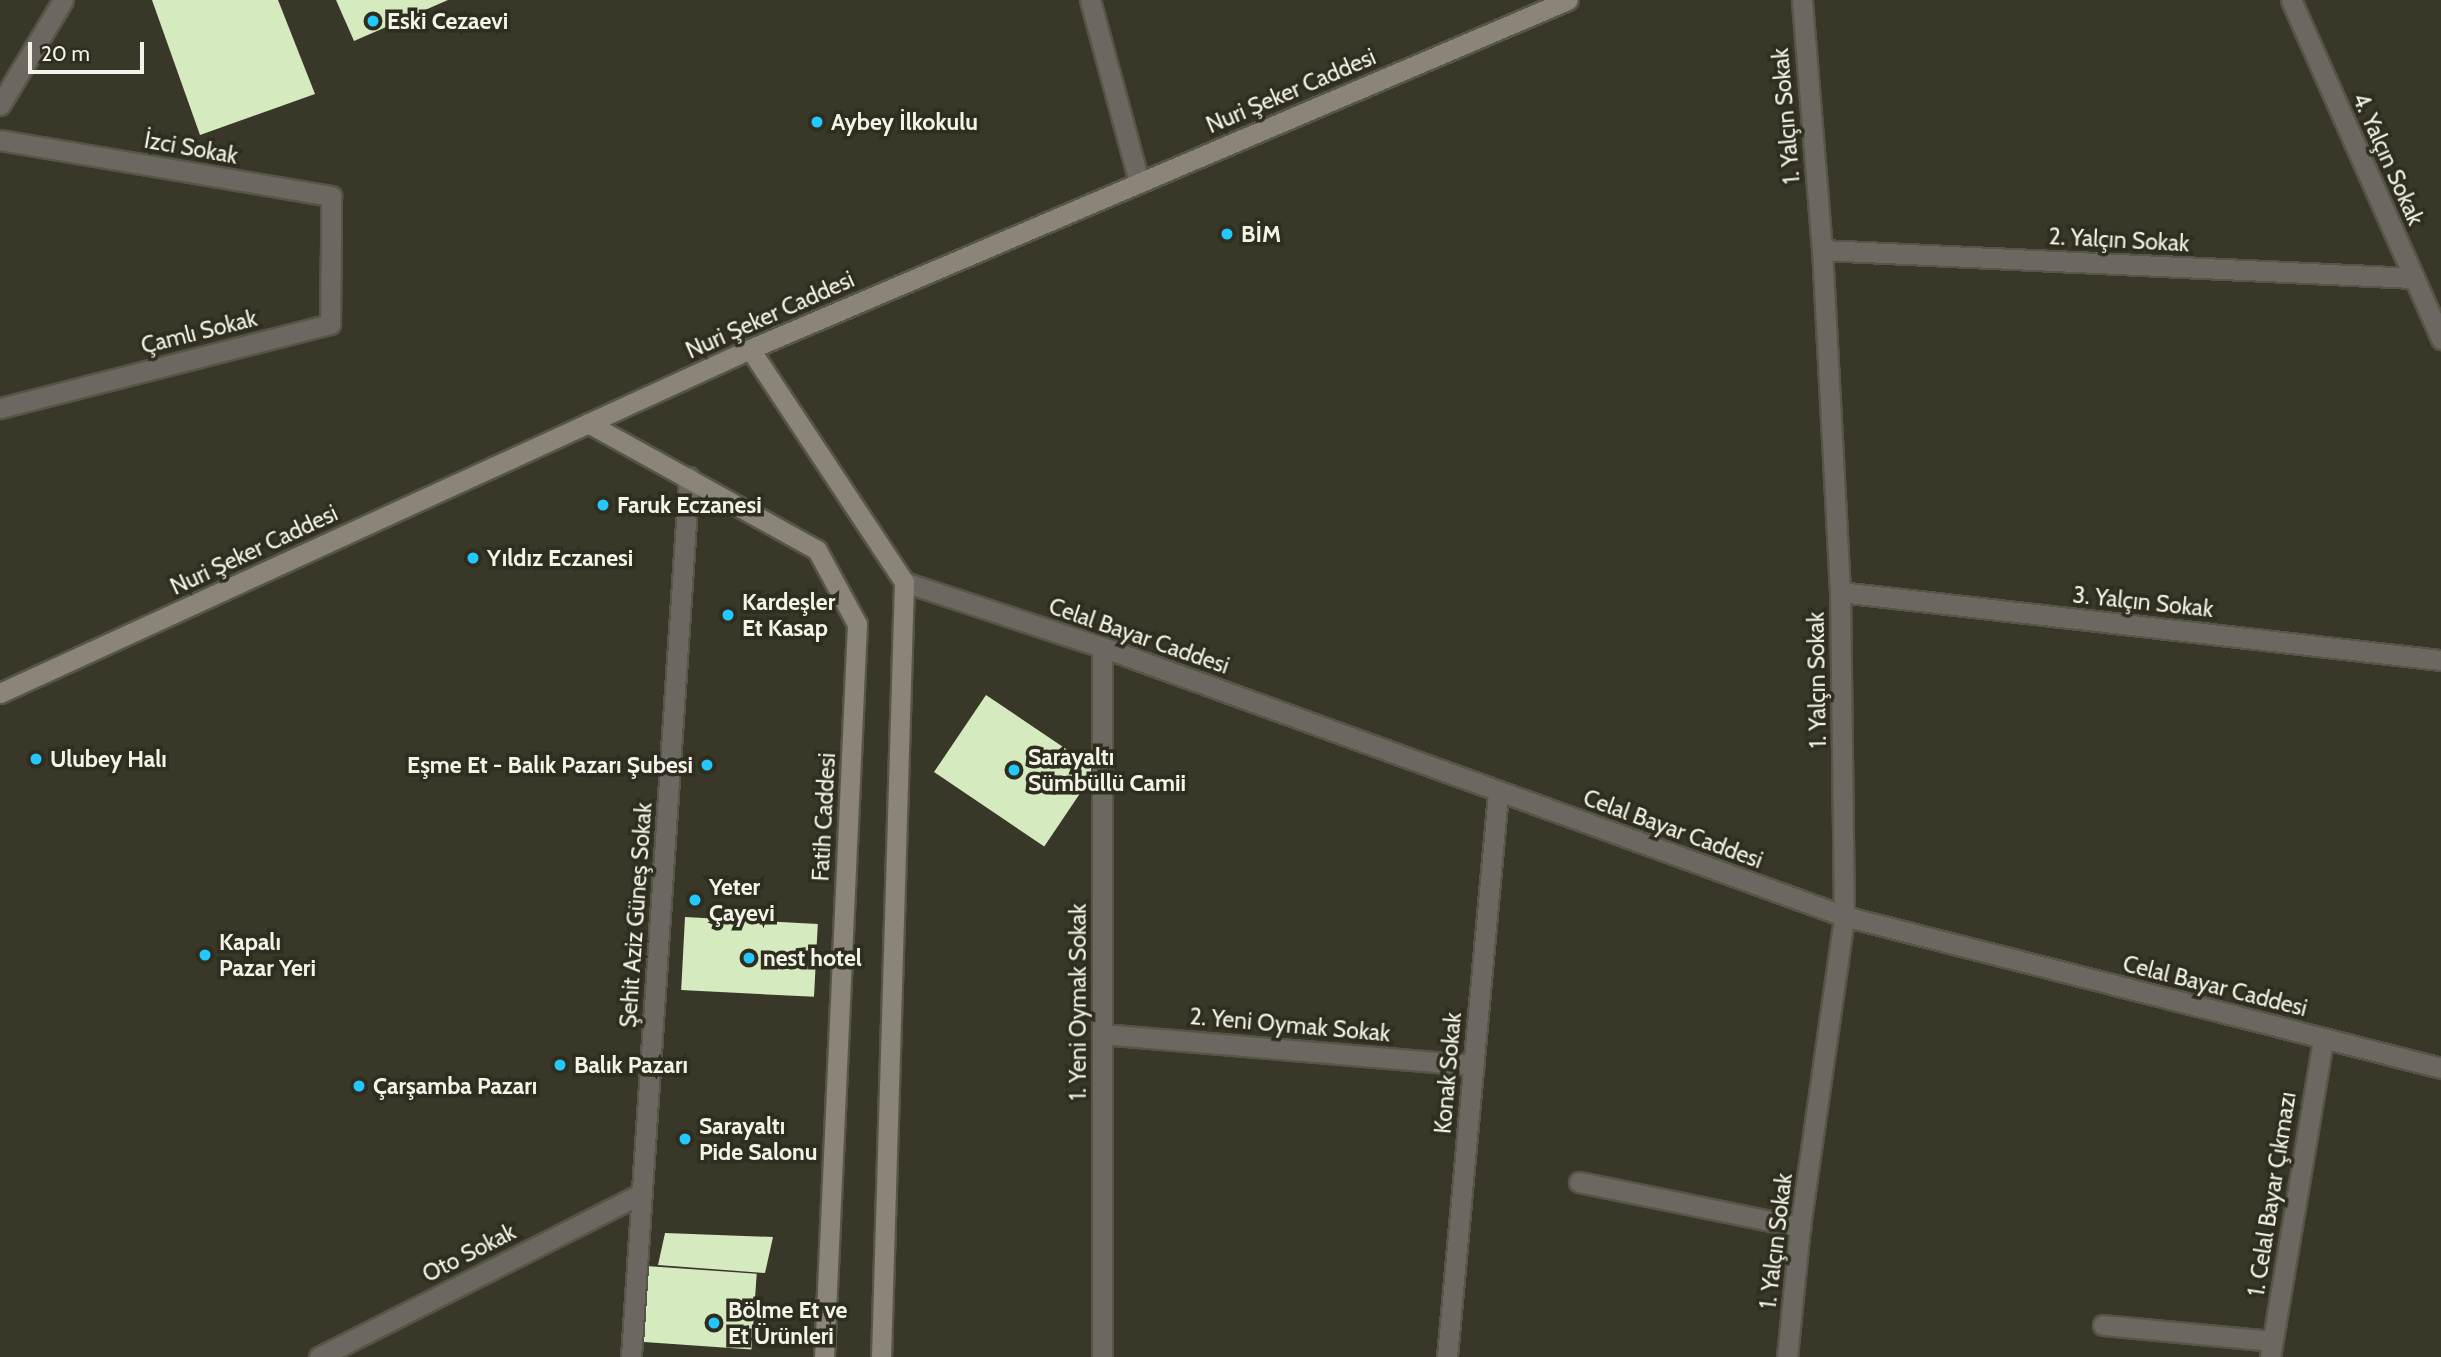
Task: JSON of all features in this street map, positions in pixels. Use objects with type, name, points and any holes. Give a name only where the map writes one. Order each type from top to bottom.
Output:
[{"type":"main road","name":"Nuri Şeker Caddesi","points":[[0,693],[750,349],[1568,0]]},
{"type":"main road","points":[[750,349],[904,582],[881,1357]]},
{"type":"main road","name":"Fatih Caddesi","points":[[588,423],[817,550],[857,624],[824,1357]]},
{"type":"street","points":[[0,105],[63,0]]},
{"type":"street","points":[[1090,0],[1139,182]]},
{"type":"street","name":"1. Yalçın Sokak","points":[[1787,1357],[1801,1227],[1844,916],[1840,592],[1822,250],[1802,0]]},
{"type":"street","name":"4. Yalçın Sokak","points":[[2291,0],[2441,339]]},
{"type":"street","name":"İzci Sokak","points":[[0,140],[331,196],[331,241]]},
{"type":"street","name":"Çamlı Sokak","points":[[0,408],[330,324],[331,241]]},
{"type":"street","name":"2. Yalçın Sokak","points":[[1822,250],[2414,278]]},
{"type":"street","name":"Şehit Aziz Güneş Sokak","points":[[631,1357],[689,477]]},
{"type":"street","name":"Celal Bayar Caddesi","points":[[904,582],[1102,647],[1498,793],[1844,916],[2441,1069]]},
{"type":"street","name":"3. Yalçın Sokak","points":[[1840,592],[2441,660]]},
{"type":"street","name":"1. Yeni Oymak Sokak","points":[[1102,647],[1102,1357]]},
{"type":"street","name":"Konak Sokak","points":[[1447,1357],[1498,793]]},
{"type":"street","name":"2. Yeni Oymak Sokak","points":[[1102,1034],[1474,1065]]},
{"type":"street","name":"1. Celal Bayar Çıkmazı","points":[[2271,1349],[2323,1039]]},
{"type":"street","points":[[1579,1182],[1801,1227]]},
{"type":"street","name":"Oto Sokak","points":[[319,1357],[642,1193]]},
{"type":"street","points":[[2103,1325],[2271,1349]]},
{"type":"building","points":[[152,0],[278,0],[315,94],[200,135]]},
{"type":"building","name":"Eski Cezaevi","points":[[336,0],[448,0],[354,41]]},
{"type":"building","name":"Sarayaltı Sümbüllü Camii","points":[[986,695],[1096,769],[1044,846],[934,772]]},
{"type":"building","name":"nest hotel","points":[[685,917],[818,924],[814,997],[681,990]]},
{"type":"building","points":[[665,1233],[773,1237],[765,1273],[658,1265]]},
{"type":"building","points":[[646,1266],[757,1274],[751,1350],[641,1342]]},
{"type":"place","name":"Eski Cezaevi","points":[[373,21]]},
{"type":"place","name":"Aybey İlkokulu","points":[[817,122]]},
{"type":"place","name":"BİM","points":[[1227,234]]},
{"type":"place","name":"Faruk Eczanesi","points":[[603,505]]},
{"type":"place","name":"Yıldız Eczanesi","points":[[473,558]]},
{"type":"place","name":"Kardeşler Et Kasap","points":[[728,615]]},
{"type":"place","name":"Ulubey Halı","points":[[36,759]]},
{"type":"place","name":"Eşme Et - Balık Pazarı Şubesi","points":[[707,765]]},
{"type":"place","name":"Sarayaltı Sümbüllü Camii","points":[[1014,770]]},
{"type":"place","name":"Yeter Çayevi","points":[[695,900]]},
{"type":"place","name":"Kapalı Pazar Yeri","points":[[205,955]]},
{"type":"place","name":"nest hotel","points":[[749,958]]},
{"type":"place","name":"Balık Pazarı","points":[[560,1065]]},
{"type":"place","name":"Çarşamba Pazarı","points":[[359,1086]]},
{"type":"place","name":"Sarayaltı Pide Salonu","points":[[685,1139]]},
{"type":"place","name":"Bölme Et ve Et Ürünleri","points":[[714,1323]]}]
